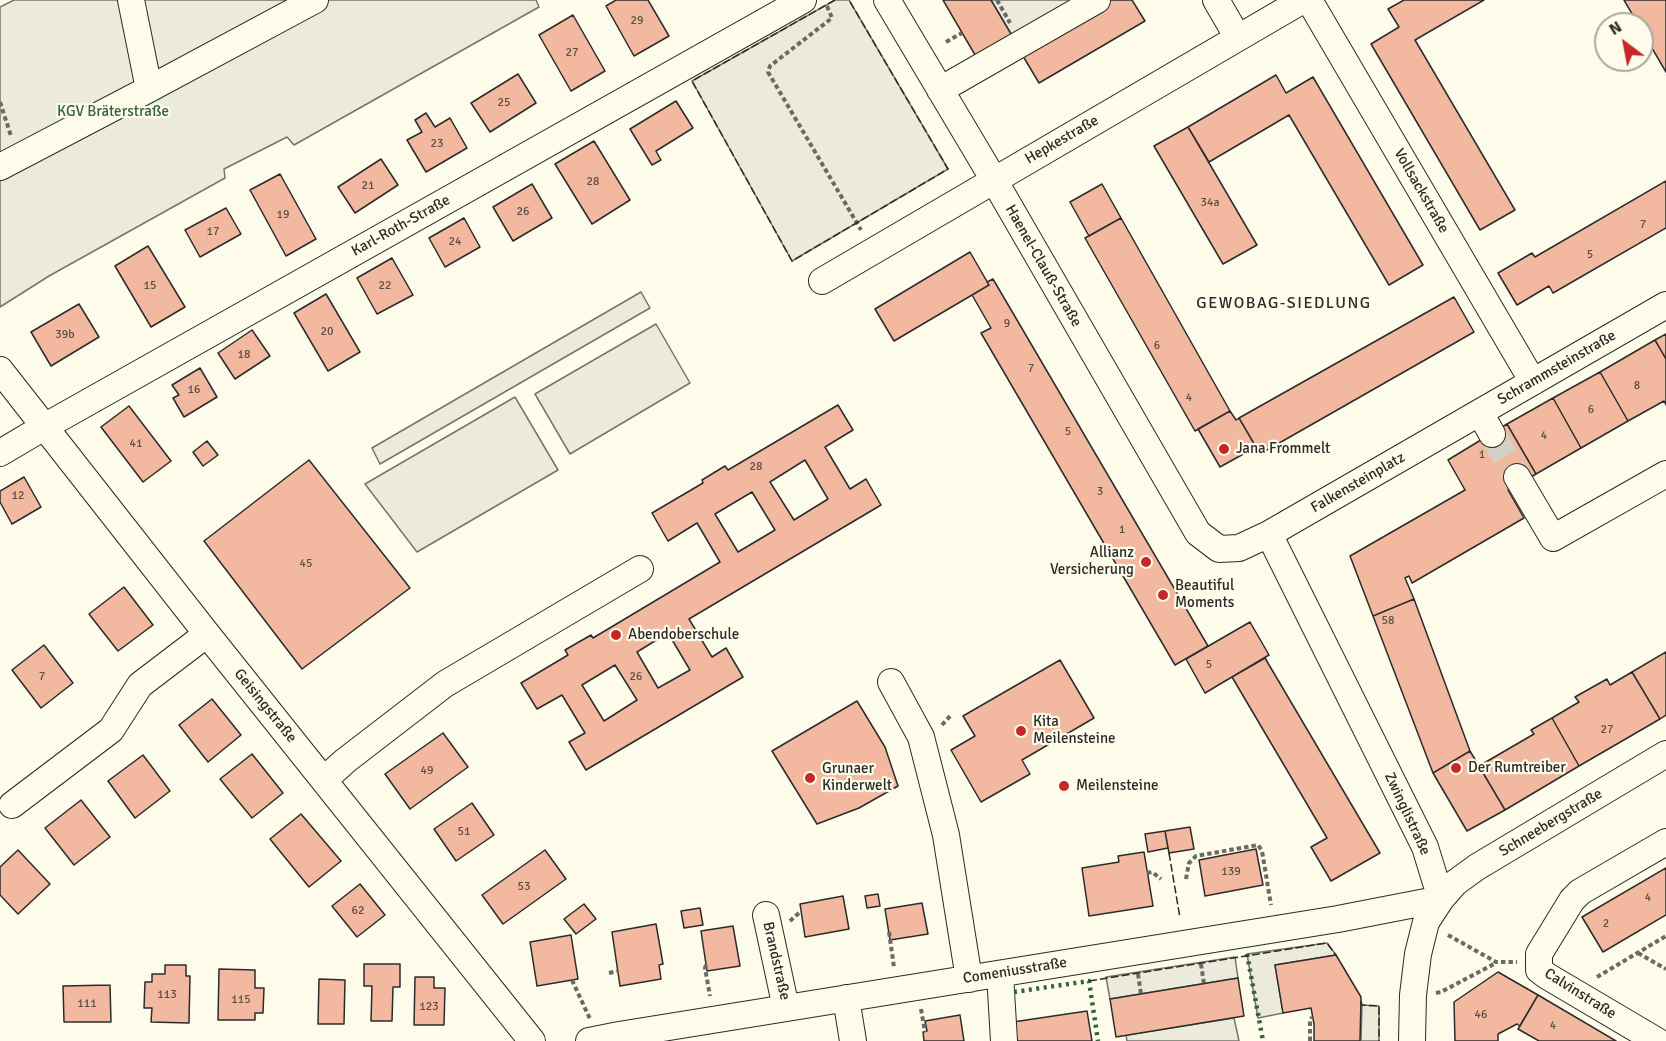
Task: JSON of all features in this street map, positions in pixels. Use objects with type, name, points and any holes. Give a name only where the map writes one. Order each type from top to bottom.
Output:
[{"type":"street","points":[[131,0],[149,89]]},
{"type":"street","points":[[9,162],[315,0]]},
{"type":"street","name":"Karl-Roth-Straße","points":[[0,453],[803,0]]},
{"type":"street","name":"Haenel-Clauß-Straße","points":[[887,0],[1198,533]]},
{"type":"street","points":[[940,90],[1098,0]]},
{"type":"street","points":[[1216,0],[1238,38]]},
{"type":"street","name":"Hepkestraße","points":[[822,281],[1303,0]]},
{"type":"street","name":"Vollsackstraße","points":[[1310,0],[1533,382]]},
{"type":"street","name":"Schrammsteinstraße","points":[[1448,431],[1486,423],[1533,382],[1666,306]]},
{"type":"street","name":"Geisingstraße","points":[[0,370],[207,634],[532,1041]]},
{"type":"street","name":"Falkensteinplatz","points":[[1198,533],[1219,549],[1239,548],[1269,534],[1448,431]]},
{"type":"street","points":[[1517,477],[1553,538],[1666,474]]},
{"type":"street","name":"Zwinglistraße","points":[[1269,534],[1425,847],[1441,900]]},
{"type":"street","points":[[324,780],[345,761],[445,684],[640,569]]},
{"type":"street","points":[[12,805],[111,729],[140,685],[207,634]]},
{"type":"street","points":[[891,682],[921,737],[946,835],[969,979]]},
{"type":"street","name":"Schneebergstraße","points":[[1441,900],[1455,883],[1478,867],[1666,754]]},
{"type":"street","points":[[1539,962],[1539,954],[1572,900],[1580,892],[1666,842]]},
{"type":"street","points":[[1413,1041],[1413,995],[1418,954],[1426,922],[1441,900]]},
{"type":"street","name":"Comeniusstraße","points":[[589,1029],[786,1008],[1000,974],[1185,939],[1338,919],[1441,900]]},
{"type":"street","name":"Brandstraße","points":[[766,915],[786,1008]]},
{"type":"street","name":"Calvinstraße","points":[[1539,962],[1539,970],[1547,976],[1657,1041]]},
{"type":"street","points":[[1000,974],[1004,1041]]},
{"type":"street","points":[[846,998],[853,1041]]},
{"type":"path","points":[[824,0],[832,18],[770,66],[768,72],[872,251]]},
{"type":"path","points":[[997,0],[1014,28]]},
{"type":"path","points":[[946,42],[962,33]]},
{"type":"path","points":[[0,102],[9,162]]},
{"type":"path","points":[[1186,879],[1189,862],[1196,856],[1258,845],[1262,851],[1272,909]]},
{"type":"path","points":[[1147,873],[1152,872],[1161,879]]},
{"type":"path","points":[[1426,922],[1496,962]]},
{"type":"path","points":[[889,932],[894,969]]},
{"type":"path","points":[[1572,991],[1666,936]]},
{"type":"path","points":[[1185,939],[1204,984]]},
{"type":"path","points":[[1637,953],[1666,969]]},
{"type":"path","points":[[1413,995],[1441,992],[1496,962],[1539,962]]},
{"type":"path","points":[[706,965],[710,999]]},
{"type":"path","points":[[609,973],[618,971]]},
{"type":"path","points":[[1138,972],[1141,994]]},
{"type":"path","points":[[572,980],[589,1029]]},
{"type":"path","points":[[921,1008],[925,1032]]},
{"type":"path","points":[[1310,1041],[1312,1017]]},
{"type":"green space","name":"KGV Bräterstraße","points":[[14,0],[536,0],[539,7],[294,145],[287,137],[224,169],[225,178],[49,276],[0,307],[0,7]]},
{"type":"green space","points":[[835,0],[849,0],[948,169],[792,261],[692,81]]},
{"type":"green space","points":[[991,0],[1106,0],[1014,39]]},
{"type":"green space","points":[[641,292],[650,308],[380,464],[372,448]]},
{"type":"green space","points":[[656,324],[690,383],[570,454],[535,394]]},
{"type":"green space","points":[[515,397],[558,470],[417,552],[365,484]]},
{"type":"green space","points":[[1327,943],[1336,955],[1275,965],[1283,1013],[1258,1018],[1247,954]]},
{"type":"green space","points":[[1235,957],[1238,978],[1110,999],[1106,977]]},
{"type":"green space","points":[[1362,1005],[1379,1006],[1379,1041],[1361,1041]]},
{"type":"green space","points":[[1234,1018],[1239,1041],[1127,1041],[1126,1035]]},
{"type":"building","points":[[616,0],[648,0],[669,36],[634,56],[606,6]]},
{"type":"building","points":[[943,0],[991,0],[1014,39],[978,60]]},
{"type":"building","points":[[1106,0],[1132,0],[1145,21],[1039,83],[1020,51]]},
{"type":"building","points":[[1404,0],[1484,0],[1415,40],[1515,210],[1480,230],[1371,44],[1399,27],[1388,9]]},
{"type":"building","points":[[1624,0],[1666,0],[1666,72],[1654,52],[1654,12],[1631,12]]},
{"type":"building","points":[[573,15],[605,71],[571,91],[539,35]]},
{"type":"building","points":[[518,74],[536,103],[490,132],[471,103]]},
{"type":"building","points":[[1276,75],[1286,93],[1313,77],[1423,265],[1389,285],[1289,115],[1209,162],[1188,127]]},
{"type":"building","points":[[676,101],[693,128],[656,151],[661,160],[652,165],[630,129]]},
{"type":"building","points":[[426,113],[435,127],[450,118],[467,148],[426,172],[407,140],[422,132],[415,120]]},
{"type":"building","points":[[1188,127],[1257,245],[1223,264],[1154,146]]},
{"type":"building","points":[[594,141],[630,200],[592,224],[555,164]]},
{"type":"building","points":[[381,159],[398,185],[355,213],[338,187]]},
{"type":"building","points":[[280,174],[316,239],[286,256],[250,190]]},
{"type":"building","points":[[1666,181],[1666,228],[1553,293],[1549,286],[1517,305],[1498,273],[1532,253],[1535,257]]},
{"type":"building","points":[[532,184],[552,218],[513,241],[493,207]]},
{"type":"building","points":[[1102,184],[1121,218],[1089,236],[1070,202]]},
{"type":"building","points":[[226,208],[241,234],[200,257],[185,230]]},
{"type":"building","points":[[464,218],[480,247],[445,267],[429,238]]},
{"type":"building","points":[[1121,218],[1230,411],[1195,431],[1085,238]]},
{"type":"building","points":[[148,246],[185,307],[151,327],[115,266]]},
{"type":"building","points":[[970,252],[989,285],[894,341],[875,309]]},
{"type":"building","points":[[392,258],[413,295],[377,314],[357,278]]},
{"type":"building","points":[[993,279],[1208,646],[1175,665],[981,333],[991,328],[972,295],[989,285],[987,282]]},
{"type":"building","points":[[326,294],[360,352],[328,371],[294,313]]},
{"type":"building","points":[[1454,297],[1474,332],[1260,454],[1239,418]]},
{"type":"building","points":[[79,304],[99,337],[51,366],[31,332]]},
{"type":"building","points":[[252,330],[270,356],[235,379],[218,353]]},
{"type":"building","points":[[1666,334],[1666,359],[1655,340]]},
{"type":"building","points":[[1655,340],[1666,359],[1666,405],[1664,401],[1628,421],[1600,372]]},
{"type":"building","points":[[200,368],[217,397],[184,417],[173,398],[179,395],[172,385]]},
{"type":"building","points":[[1600,372],[1628,421],[1581,448],[1553,398]]},
{"type":"building","points":[[1553,398],[1581,448],[1536,474],[1507,424]]},
{"type":"building","points":[[838,405],[853,430],[825,447],[850,489],[866,479],[881,505],[689,619],[712,657],[726,648],[743,677],[586,770],[569,742],[585,733],[562,695],[537,709],[521,683],[568,655],[565,650],[591,635],[593,638],[720,562],[697,523],[668,541],[652,513],[703,483],[702,480],[725,466],[728,470]],"holes":[[[805,460],[828,499],[794,520],[770,482]],[[752,492],[775,530],[738,552],[715,514]],[[668,633],[690,670],[658,688],[637,652]],[[615,665],[637,700],[604,721],[582,685]]]},
{"type":"building","points":[[129,406],[171,461],[143,482],[101,427]]},
{"type":"building","points":[[1230,411],[1236,420],[1239,418],[1256,447],[1220,467],[1198,429]]},
{"type":"building","points":[[1507,424],[1536,474],[1508,490],[1524,518],[1412,583],[1409,576],[1405,578],[1414,599],[1373,616],[1350,556],[1465,490],[1448,460]]},
{"type":"building","points":[[207,441],[218,455],[203,466],[193,452]]},
{"type":"building","points":[[309,460],[410,588],[302,669],[204,541]]},
{"type":"building","points":[[24,477],[41,507],[12,524],[0,502],[0,491]]},
{"type":"building","points":[[124,587],[153,625],[118,651],[89,614]]},
{"type":"building","points":[[1414,599],[1470,751],[1433,773],[1373,616]]},
{"type":"building","points":[[1250,622],[1269,655],[1205,693],[1186,659]]},
{"type":"building","points":[[44,645],[73,683],[41,708],[12,670]]},
{"type":"building","points":[[1666,652],[1666,715],[1660,719],[1632,672]]},
{"type":"building","points":[[1265,658],[1380,853],[1331,881],[1311,847],[1327,838],[1232,677]]},
{"type":"building","name":"Kita Meilensteine","points":[[1060,660],[1094,718],[1022,760],[1030,774],[981,802],[951,750],[975,736],[963,716]]},
{"type":"building","points":[[1632,672],[1660,719],[1579,766],[1552,718],[1579,702],[1575,697],[1607,679],[1610,685]]},
{"type":"building","points":[[212,699],[241,735],[208,762],[179,725]]},
{"type":"building","points":[[857,701],[885,747],[898,786],[859,808],[817,824],[772,751]]},
{"type":"building","points":[[1552,718],[1579,766],[1505,810],[1479,766],[1534,734],[1531,730]]},
{"type":"building","points":[[443,733],[468,767],[410,809],[385,774]]},
{"type":"building","points":[[1470,751],[1505,810],[1467,831],[1433,773]]},
{"type":"building","points":[[252,754],[283,793],[252,818],[220,779]]},
{"type":"building","points":[[143,755],[170,791],[135,818],[108,781]]},
{"type":"building","points":[[81,800],[110,837],[74,865],[45,828]]},
{"type":"building","points":[[472,803],[494,835],[456,861],[434,829]]},
{"type":"building","points":[[301,814],[341,861],[309,887],[270,839]]},
{"type":"building","points":[[1190,827],[1194,849],[1169,853],[1165,831]]},
{"type":"building","points":[[1165,831],[1168,848],[1148,852],[1145,834]]},
{"type":"building","points":[[1256,849],[1263,885],[1205,896],[1199,860]]},
{"type":"building","points":[[18,850],[50,884],[18,914],[0,895],[0,867]]},
{"type":"building","points":[[545,850],[566,879],[503,924],[482,895]]},
{"type":"building","points":[[1144,852],[1153,906],[1089,916],[1082,868],[1119,862],[1118,856]]},
{"type":"building","points":[[1666,868],[1666,915],[1603,952],[1582,917]]},
{"type":"building","points":[[360,884],[385,915],[357,937],[332,906]]},
{"type":"building","points":[[878,894],[880,906],[867,908],[865,896]]},
{"type":"building","points":[[843,896],[849,929],[805,937],[800,904]]},
{"type":"building","points":[[922,903],[928,934],[890,940],[885,909]]},
{"type":"building","points":[[584,904],[596,919],[576,934],[564,919]]},
{"type":"building","points":[[700,908],[703,925],[684,928],[681,911]]},
{"type":"building","points":[[656,924],[663,964],[659,965],[661,979],[620,986],[612,932]]},
{"type":"building","points":[[733,926],[740,966],[707,971],[701,931]]},
{"type":"building","points":[[571,935],[578,979],[537,986],[530,942]]},
{"type":"building","points":[[1336,955],[1361,997],[1360,1041],[1314,1041],[1311,1008],[1283,1013],[1275,965]]},
{"type":"building","points":[[364,964],[400,964],[400,987],[393,987],[392,1021],[371,1021],[372,986],[364,986]]},
{"type":"building","points":[[165,965],[186,965],[186,976],[190,976],[189,1023],[151,1022],[152,1008],[144,1008],[145,982],[152,982],[152,974],[165,974]]},
{"type":"building","points":[[219,969],[255,970],[255,988],[264,988],[263,1013],[255,1013],[255,1020],[218,1020]]},
{"type":"building","points":[[1498,972],[1538,995],[1520,1026],[1517,1024],[1498,1034],[1498,1041],[1455,1041],[1454,1002]]},
{"type":"building","points":[[415,977],[434,977],[434,988],[445,988],[444,1025],[414,1025]]},
{"type":"building","points":[[1238,978],[1244,1016],[1116,1037],[1110,999]]},
{"type":"building","points":[[319,979],[345,980],[344,1024],[318,1024]]},
{"type":"building","points":[[110,985],[111,1022],[64,1022],[63,986]]},
{"type":"building","points":[[1538,995],[1616,1041],[1539,1041],[1518,1029]]},
{"type":"building","points":[[1087,1011],[1092,1041],[1015,1041],[1013,1022]]},
{"type":"building","points":[[960,1015],[964,1041],[924,1041],[923,1032],[927,1031],[925,1021]]},
{"type":"tunnel","points":[[1492,434],[1517,477]]},
{"type":"hedge","points":[[1247,954],[1263,1041]]},
{"type":"hedge","points":[[1014,992],[1089,981],[1098,1041]]},
{"type":"fence","points":[[835,0],[692,81],[792,261],[948,169],[849,0]]},
{"type":"fence","points":[[1169,853],[1180,918]]},
{"type":"fence","points":[[1089,981],[1327,943],[1336,955]]},
{"type":"fence","points":[[1361,1001],[1362,1005],[1379,1006],[1379,1041]]},
{"type":"place","name":"Jana Frommelt","points":[[1224,449]]},
{"type":"place","name":"Allianz Versicherung","points":[[1146,562]]},
{"type":"place","name":"Beautiful Moments","points":[[1163,595]]},
{"type":"place","name":"Abendoberschule","points":[[616,635]]},
{"type":"place","name":"Kita Meilensteine","points":[[1021,731]]},
{"type":"place","name":"Der Rumtreiber","points":[[1456,768]]},
{"type":"place","name":"Grunaer Kinderwelt","points":[[810,778]]},
{"type":"place","name":"Meilensteine","points":[[1064,786]]},
{"type":"district","name":"GEWOBAG-SIEDLUNG","points":[[1284,304]]}]
